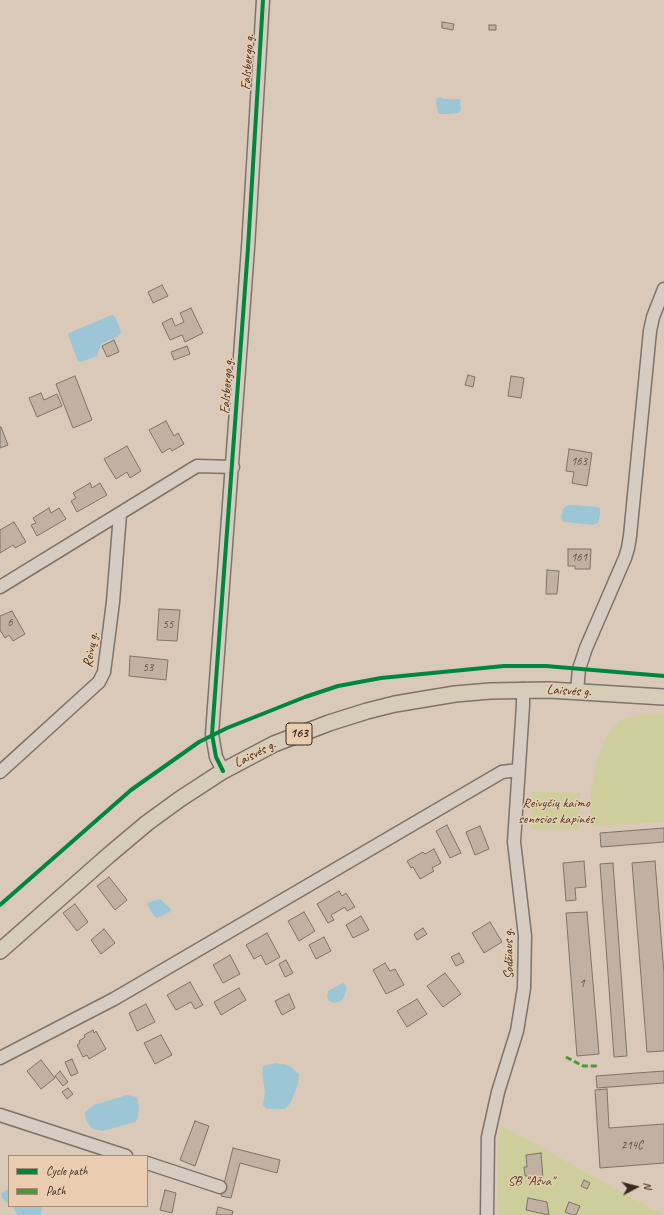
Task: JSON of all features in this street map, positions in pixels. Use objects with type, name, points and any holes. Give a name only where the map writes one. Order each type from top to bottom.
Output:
[{"type":"main road","name":"Laisvės g.","points":[[0,951],[147,823],[223,771],[274,744],[329,723],[368,711],[418,700],[455,694],[522,690],[577,691],[664,697]]},
{"type":"street","name":"Falsbergo g.","points":[[223,771],[216,757],[212,734],[233,467],[263,0]]},
{"type":"street","points":[[577,691],[579,669],[586,648],[628,548],[649,337],[653,317],[664,289]]},
{"type":"street","points":[[0,587],[197,466],[233,467]]},
{"type":"street","name":"Reivų g.","points":[[0,772],[99,682],[104,672],[113,602],[120,514]]},
{"type":"street","name":"Sodžiaus g.","points":[[487,1215],[488,1137],[498,1092],[517,1031],[524,988],[525,936],[514,842],[523,705],[522,690]]},
{"type":"street","points":[[0,1058],[114,999],[502,772],[518,770]]},
{"type":"street","points":[[0,1115],[123,1155]]},
{"type":"street","points":[[148,1163],[220,1187]]},
{"type":"green space","points":[[664,714],[664,822],[591,826],[591,789],[597,762],[605,739],[619,720],[638,715]]},
{"type":"green space","name":"Reivyčių kaimo senosios kapinės","points":[[532,792],[580,793],[579,830],[531,829]]},
{"type":"green space","name":"SB \"Ašva\"","points":[[501,1125],[664,1215],[498,1215],[497,1147]]},
{"type":"water","points":[[440,97],[445,99],[460,99],[461,110],[458,113],[440,114],[438,112],[436,102],[437,98]]},
{"type":"water","points":[[113,315],[121,331],[120,334],[101,344],[97,356],[81,362],[78,361],[68,335],[69,333]]},
{"type":"water","points":[[566,506],[599,507],[600,514],[598,523],[594,525],[564,522],[561,518],[563,509]]},
{"type":"water","points":[[160,899],[171,910],[170,912],[157,918],[154,916],[147,903]]},
{"type":"water","points":[[344,983],[346,986],[346,991],[341,1001],[334,1003],[329,1001],[327,997],[328,991]]},
{"type":"water","points":[[276,1063],[291,1067],[299,1074],[298,1084],[291,1102],[285,1109],[267,1109],[263,1105],[265,1093],[262,1072],[263,1066]]},
{"type":"water","points":[[127,1095],[137,1097],[139,1106],[138,1118],[135,1122],[103,1131],[91,1128],[86,1120],[85,1112],[88,1109],[94,1105]]},
{"type":"water","points":[[8,1190],[8,1203],[2,1198],[1,1193]]},
{"type":"water","points":[[13,1207],[42,1207],[41,1215],[18,1215]]},
{"type":"building","points":[[442,22],[454,24],[453,30],[442,28]]},
{"type":"building","points":[[489,25],[496,25],[496,30],[489,30]]},
{"type":"building","points":[[162,285],[168,296],[153,303],[148,292]]},
{"type":"building","points":[[191,308],[203,333],[185,342],[182,335],[170,340],[162,323],[172,318],[175,326],[184,322],[180,313]]},
{"type":"building","points":[[114,340],[119,352],[107,357],[102,346]]},
{"type":"building","points":[[187,346],[190,354],[174,360],[171,352]]},
{"type":"building","points":[[468,375],[475,377],[473,387],[465,385]]},
{"type":"building","points":[[75,376],[92,420],[73,428],[56,384]]},
{"type":"building","points":[[511,376],[524,378],[521,398],[508,396]]},
{"type":"building","points":[[41,393],[44,400],[57,394],[62,406],[37,417],[29,398]]},
{"type":"building","points":[[166,421],[174,436],[178,433],[184,444],[172,451],[170,448],[162,453],[149,430]]},
{"type":"building","points":[[0,427],[8,445],[0,448]]},
{"type":"building","points":[[127,446],[141,471],[130,478],[127,472],[116,479],[104,459]]},
{"type":"building","points":[[569,449],[592,453],[587,486],[572,483],[574,472],[566,471]]},
{"type":"building","points":[[90,483],[92,488],[100,483],[107,495],[77,512],[71,501],[76,498],[73,493]]},
{"type":"building","points":[[49,508],[51,513],[59,508],[66,519],[37,536],[31,525],[36,523],[33,518]]},
{"type":"building","points":[[14,522],[26,542],[15,548],[13,545],[0,553],[0,530]]},
{"type":"building","points":[[568,549],[591,549],[590,569],[575,569],[575,566],[568,566]]},
{"type":"building","points":[[547,570],[559,571],[557,594],[546,594]]},
{"type":"building","points":[[159,609],[180,610],[177,641],[157,640]]},
{"type":"building","points":[[12,611],[25,634],[13,641],[9,635],[5,638],[0,630],[0,616]]},
{"type":"building","points":[[130,656],[168,660],[166,680],[129,676]]},
{"type":"building","points":[[447,825],[461,853],[450,858],[436,831]]},
{"type":"building","points":[[480,826],[489,849],[475,855],[466,832]]},
{"type":"building","points":[[664,828],[664,842],[601,847],[600,833]]},
{"type":"building","points":[[434,849],[441,863],[432,868],[434,871],[420,879],[413,867],[411,868],[407,861],[423,852],[425,854]]},
{"type":"building","points":[[584,861],[586,887],[575,888],[576,900],[566,901],[563,863]]},
{"type":"building","points":[[655,861],[664,973],[664,1051],[647,1052],[632,863]]},
{"type":"building","points":[[613,863],[627,1056],[614,1057],[600,864]]},
{"type":"building","points":[[109,877],[127,900],[115,910],[97,886]]},
{"type":"building","points":[[339,891],[342,896],[346,893],[355,907],[347,911],[345,907],[331,915],[334,920],[328,923],[317,904]]},
{"type":"building","points":[[75,904],[88,922],[77,931],[63,913]]},
{"type":"building","points":[[304,912],[315,931],[299,941],[288,921]]},
{"type":"building","points":[[587,912],[599,1054],[577,1056],[566,913]]},
{"type":"building","points":[[361,916],[369,930],[353,938],[346,925]]},
{"type":"building","points":[[490,922],[502,942],[484,953],[472,933]]},
{"type":"building","points":[[423,928],[427,934],[417,940],[414,934]]},
{"type":"building","points":[[104,929],[115,943],[101,954],[91,940]]},
{"type":"building","points":[[267,933],[280,957],[266,965],[261,955],[254,959],[246,945]]},
{"type":"building","points":[[324,937],[331,951],[316,959],[309,945]]},
{"type":"building","points":[[459,953],[464,962],[456,966],[451,957]]},
{"type":"building","points":[[230,955],[240,974],[223,983],[213,965]]},
{"type":"building","points":[[286,960],[293,973],[285,977],[279,964]]},
{"type":"building","points":[[385,963],[390,971],[395,969],[404,985],[386,994],[373,970]]},
{"type":"building","points":[[445,973],[461,994],[443,1007],[427,986]]},
{"type":"building","points":[[190,982],[203,1005],[195,1009],[191,1002],[176,1010],[167,995]]},
{"type":"building","points":[[239,988],[246,1000],[221,1015],[214,1002]]},
{"type":"building","points":[[289,994],[295,1008],[282,1015],[275,1001]]},
{"type":"building","points":[[417,999],[427,1014],[407,1027],[397,1011]]},
{"type":"building","points":[[146,1004],[155,1022],[137,1031],[129,1013]]},
{"type":"building","points":[[93,1030],[94,1033],[96,1031],[106,1049],[89,1059],[87,1055],[83,1057],[77,1045],[80,1043],[79,1041],[85,1037],[84,1035]]},
{"type":"building","points":[[161,1035],[172,1055],[155,1064],[144,1043]]},
{"type":"building","points":[[72,1059],[78,1073],[71,1076],[65,1062]]},
{"type":"building","points":[[41,1060],[55,1078],[41,1089],[27,1071]]},
{"type":"building","points":[[60,1071],[68,1082],[63,1086],[55,1076]]},
{"type":"building","points":[[664,1071],[664,1083],[597,1088],[596,1076]]},
{"type":"building","points":[[68,1088],[73,1094],[67,1099],[62,1092]]},
{"type":"building","points":[[607,1089],[609,1128],[664,1124],[664,1163],[600,1168],[595,1090]]},
{"type":"building","points":[[195,1121],[209,1126],[195,1166],[180,1160]]},
{"type":"building","points":[[233,1148],[280,1160],[277,1173],[240,1163],[231,1198],[221,1196]]},
{"type":"building","points":[[541,1153],[543,1178],[528,1180],[528,1176],[525,1176],[524,1167],[527,1167],[526,1155]]},
{"type":"building","points":[[584,1180],[590,1183],[587,1189],[581,1186]]},
{"type":"building","points":[[165,1190],[176,1193],[172,1213],[160,1210]]},
{"type":"building","points":[[528,1198],[547,1202],[549,1215],[526,1210]]},
{"type":"building","points":[[569,1202],[580,1206],[576,1215],[565,1212]]},
{"type":"building","points":[[218,1207],[233,1211],[232,1215],[216,1215]]},
{"type":"marked path","points":[[566,1057],[583,1066],[597,1066]]},
{"type":"cycle path","points":[[223,771],[216,757],[212,734],[248,248],[263,0]]},
{"type":"cycle path","points":[[0,905],[131,790],[199,742],[227,728],[305,697],[338,686],[381,678],[504,666],[546,666],[664,676]]}]
